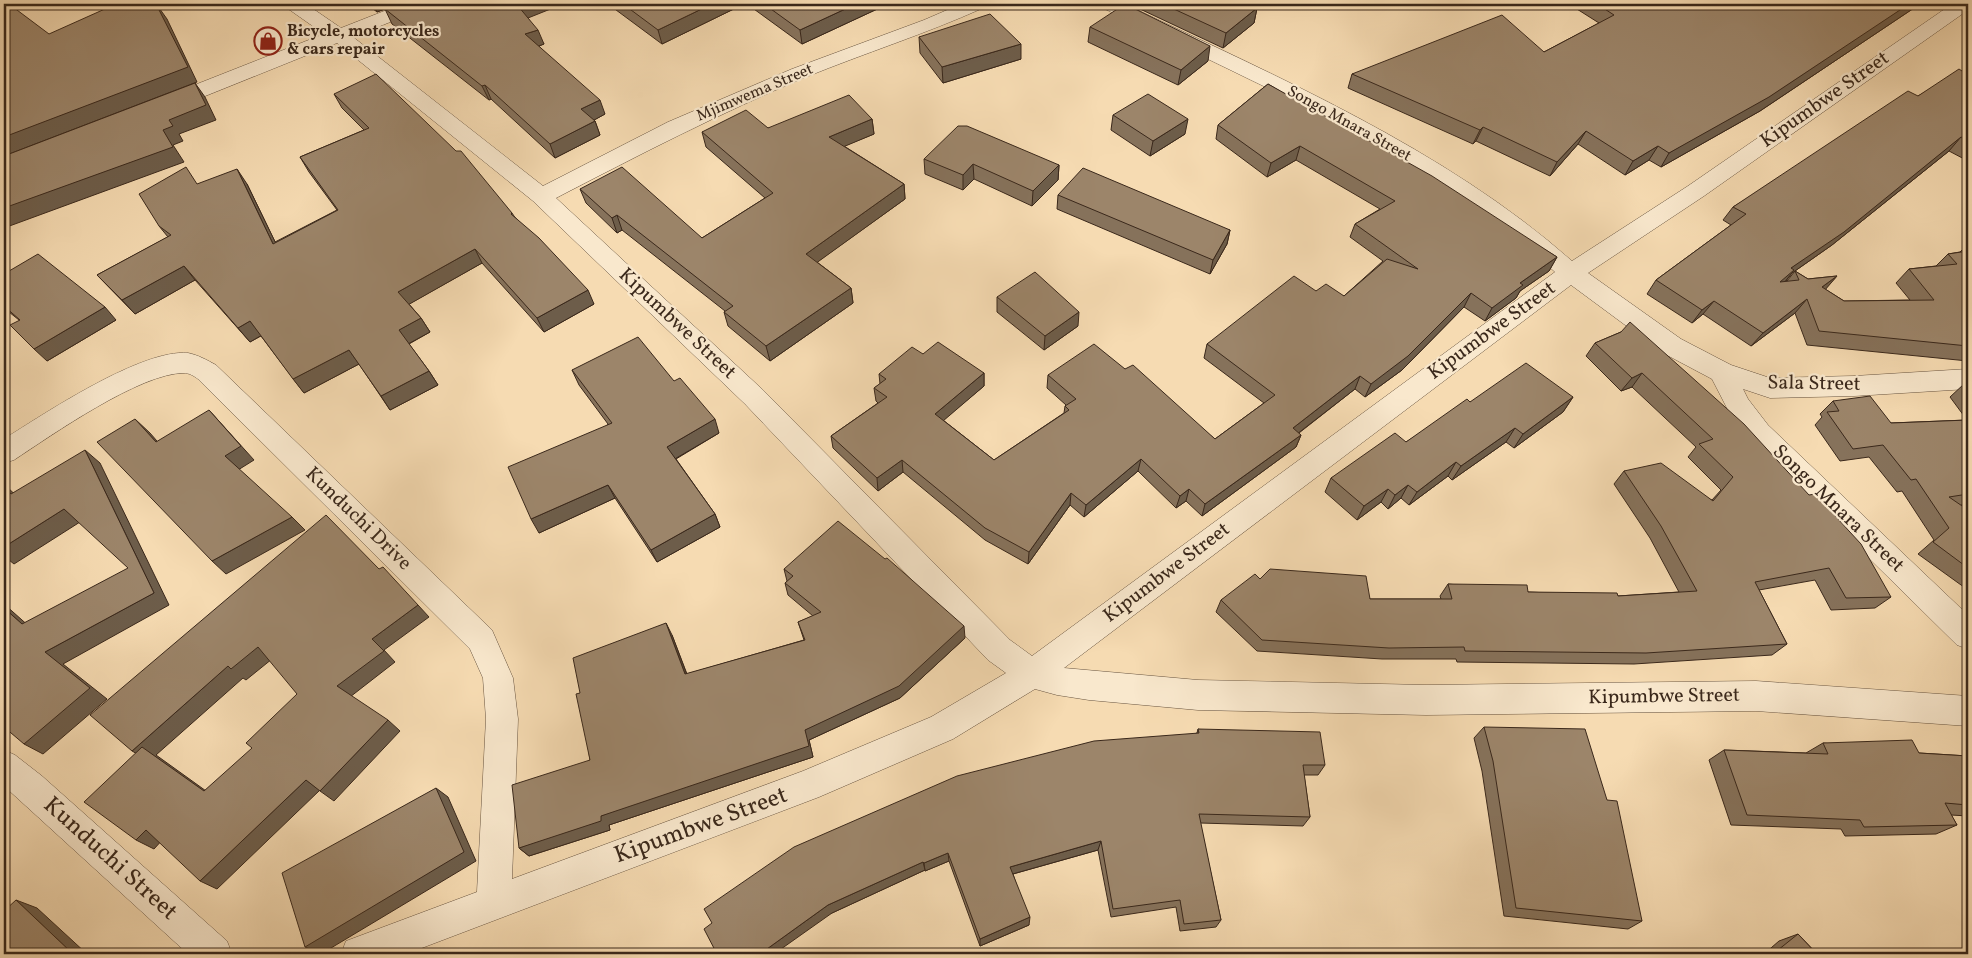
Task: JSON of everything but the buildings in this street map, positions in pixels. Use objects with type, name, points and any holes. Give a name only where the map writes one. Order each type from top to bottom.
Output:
[{"type":"street","name":"Kipumbwe Street","points":[[294,4],[340,36],[541,196],[754,397],[998,650],[1032,674],[1057,681],[1089,686],[1198,695],[1426,700],[1756,696],[1968,711]]},
{"type":"street","points":[[152,110],[418,4]]},
{"type":"street","name":"Mjimwema Street","points":[[541,196],[685,123],[799,74],[930,24],[976,4]]},
{"type":"street","name":"Songo Mnara Street","points":[[1110,4],[1338,115],[1437,173],[1492,210],[1533,239],[1571,273]]},
{"type":"street","name":"Kipumbwe Street","points":[[359,954],[807,786],[942,728],[1032,674],[1571,273],[1696,191],[1856,77],[1964,4]]},
{"type":"street","name":"Sala Street","points":[[1571,273],[1672,346],[1722,372],[1770,388],[1854,386],[1968,379]]},
{"type":"street","name":"Kunduchi Drive","points":[[4,452],[122,383],[164,364],[188,363],[207,372],[481,640],[498,678],[502,719],[494,903]]},
{"type":"street","name":"Songo Mnara Street","points":[[1722,372],[1738,404],[1759,433],[1968,635]]},
{"type":"street","name":"Kunduchi Street","points":[[4,766],[30,787],[214,954]]},
{"type":"place","name":"Bicycle, motorcycles & cars repair","points":[[268,41]]}]
